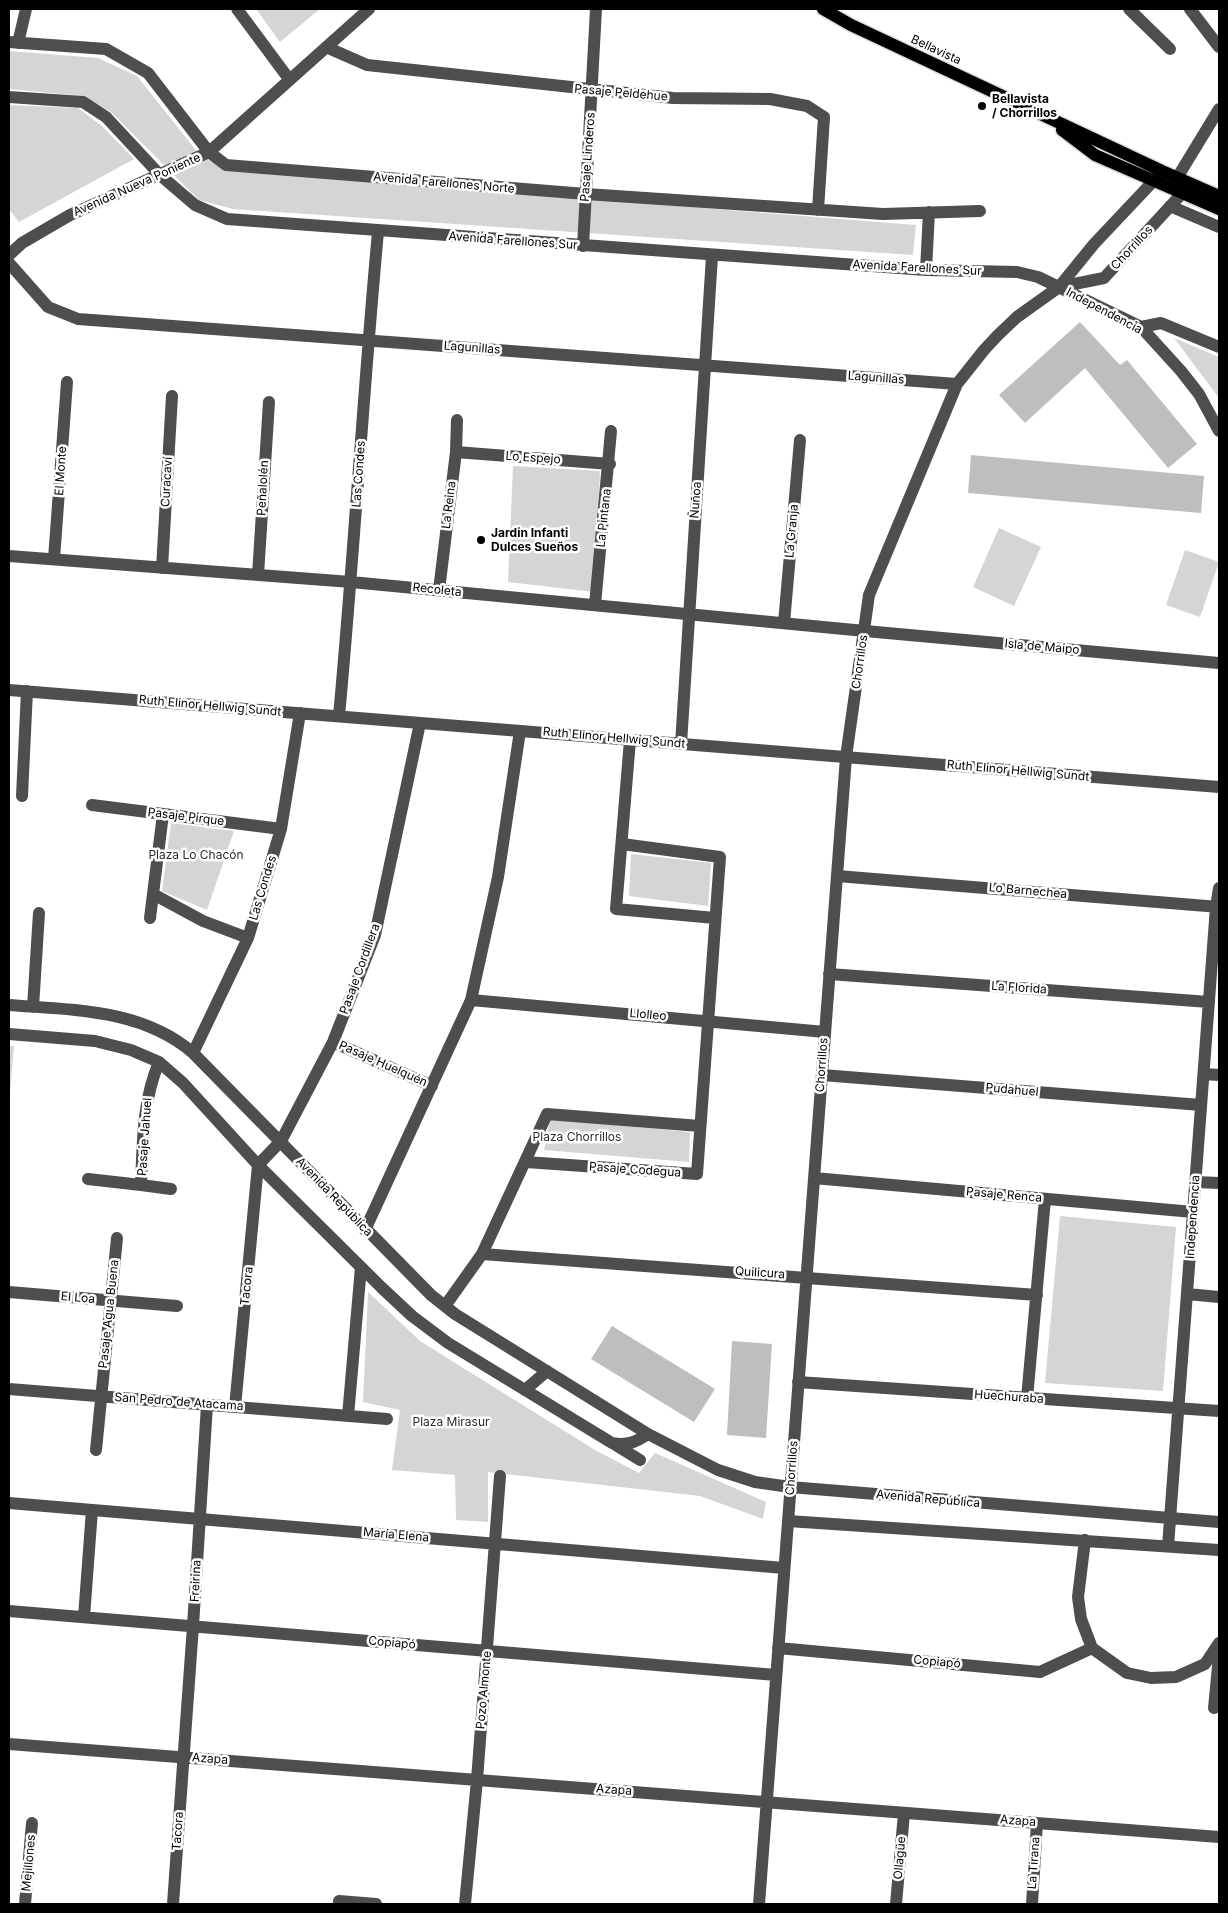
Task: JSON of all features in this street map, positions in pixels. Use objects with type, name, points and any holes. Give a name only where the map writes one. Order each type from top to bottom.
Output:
[{"type":"main road","name":"Bellavista","points":[[823,9],[851,25],[1177,178],[1186,188],[1219,210]]},
{"type":"main road","name":"Bellavista","points":[[1040,114],[1095,155],[1153,181],[1219,196]]},
{"type":"street","points":[[14,43],[26,9]]},
{"type":"street","points":[[237,9],[289,79]]},
{"type":"street","name":"Avenida Nueva Poniente","points":[[9,255],[22,243],[70,215],[210,152],[369,9]]},
{"type":"street","name":"Pasaje Linderos","points":[[583,246],[596,9]]},
{"type":"street","points":[[1129,9],[1170,49]]},
{"type":"street","points":[[1190,9],[1219,47]]},
{"type":"street","name":"Avenida Farellones Norte","points":[[14,43],[106,50],[148,73],[210,152],[226,165],[586,194],[883,214],[980,211]]},
{"type":"street","name":"Pasaje Peldehue","points":[[326,47],[367,65],[592,91],[673,98],[770,99],[806,106],[824,116],[818,210]]},
{"type":"street","name":"Avenida Farellones Sur","points":[[9,97],[83,102],[106,117],[160,175],[195,205],[227,219],[712,256],[926,270],[1017,272],[1038,277],[1059,287]]},
{"type":"street","points":[[1177,178],[1219,109]]},
{"type":"street","name":"Chorrillos","points":[[758,1904],[846,757],[869,595],[957,384],[998,335],[1017,317],[1059,287],[1094,244],[1162,171]]},
{"type":"street","name":"Chorrillos","points":[[1059,287],[1104,278],[1186,188]]},
{"type":"street","points":[[1170,206],[1219,227]]},
{"type":"street","points":[[926,270],[929,212]]},
{"type":"street","name":"Las Condes","points":[[338,716],[351,582],[368,341],[378,232]]},
{"type":"street","name":"Ñuñoa","points":[[681,744],[712,256]]},
{"type":"street","name":"Lagunillas","points":[[9,263],[48,307],[78,319],[957,384]]},
{"type":"street","name":"Independencia","points":[[1059,287],[1141,327],[1181,371],[1198,394],[1219,431]]},
{"type":"street","points":[[1141,327],[1161,323],[1219,347]]},
{"type":"street","name":"El Monte","points":[[54,559],[67,382]]},
{"type":"street","name":"Curacaví","points":[[162,568],[172,396]]},
{"type":"street","name":"Peñalolén","points":[[258,575],[269,402]]},
{"type":"street","name":"La Reina","points":[[439,590],[456,452],[458,420]]},
{"type":"street","name":"La Pintana","points":[[595,605],[610,464],[611,431]]},
{"type":"street","name":"La Granja","points":[[784,622],[800,440]]},
{"type":"street","name":"Lo Espejo","points":[[456,452],[610,464]]},
{"type":"street","name":"Recoleta","points":[[9,556],[351,582],[865,631]]},
{"type":"street","name":"Isla de Maipo","points":[[865,631],[1219,663]]},
{"type":"street","name":"Ruth Elinor Hellwig Sundt","points":[[9,690],[1219,787]]},
{"type":"street","points":[[22,796],[27,692]]},
{"type":"street","name":"Las Condes","points":[[193,1053],[248,938],[281,830],[300,714]]},
{"type":"street","name":"Pasaje Cordillera","points":[[258,1165],[281,1142],[333,1042],[375,935],[420,723]]},
{"type":"street","points":[[366,1230],[471,1000],[498,877],[520,731]]},
{"type":"street","points":[[630,740],[616,908],[715,918]]},
{"type":"street","name":"Pasaje Pirque","points":[[92,805],[281,830]]},
{"type":"street","points":[[150,918],[163,814]]},
{"type":"street","name":"Pasaje Codegua","points":[[526,1162],[696,1174],[720,857],[622,844]]},
{"type":"street","name":"Lo Barnechea","points":[[837,876],[1218,907]]},
{"type":"street","name":"Independencia","points":[[1168,1546],[1219,888]]},
{"type":"street","points":[[153,894],[203,921],[248,938]]},
{"type":"street","points":[[33,1007],[39,913]]},
{"type":"street","name":"La Florida","points":[[829,974],[1209,1002]]},
{"type":"street","name":"Llolleo","points":[[471,1000],[825,1032]]},
{"type":"street","name":"Avenida República","points":[[9,1004],[92,1012],[127,1018],[164,1032],[180,1041],[281,1142],[415,1281],[444,1306],[648,1434],[718,1470],[755,1482],[790,1487],[1219,1522]]},
{"type":"street","points":[[9,1034],[95,1041],[131,1050],[159,1062],[182,1083],[258,1165],[382,1288],[428,1328],[448,1343],[640,1460]]},
{"type":"street","name":"Pasaje Huelquén","points":[[333,1042],[432,1086]]},
{"type":"street","name":"Pasaje Jahuel","points":[[141,1185],[148,1090],[159,1062]]},
{"type":"street","points":[[1204,1074],[1219,1075]]},
{"type":"street","name":"Pudahuel","points":[[822,1075],[1201,1105]]},
{"type":"street","points":[[444,1306],[482,1254],[547,1114],[700,1126]]},
{"type":"street","name":"Tacora","points":[[235,1407],[258,1165]]},
{"type":"street","name":"Pasaje Renca","points":[[814,1178],[1193,1212]]},
{"type":"street","name":"Pasaje Jahuel","points":[[88,1179],[171,1189]]},
{"type":"street","points":[[1196,1182],[1219,1183]]},
{"type":"street","points":[[1027,1398],[1045,1199]]},
{"type":"street","name":"Pasaje Agua Buena","points":[[96,1450],[117,1238]]},
{"type":"street","name":"Quilicura","points":[[482,1254],[807,1276],[1037,1295]]},
{"type":"street","points":[[348,1416],[361,1267]]},
{"type":"street","name":"El Loa","points":[[9,1292],[177,1306]]},
{"type":"street","points":[[1187,1294],[1219,1296]]},
{"type":"street","points":[[525,1390],[547,1371]]},
{"type":"street","name":"Huechuraba","points":[[798,1382],[1219,1411]]},
{"type":"street","name":"San Pedro de Atacama","points":[[9,1389],[387,1419]]},
{"type":"street","name":"Freirina","points":[[183,1757],[207,1405]]},
{"type":"street","points":[[607,1440],[627,1444],[636,1442],[648,1434]]},
{"type":"street","name":"Pozo Almonte","points":[[465,1904],[488,1650],[500,1476]]},
{"type":"street","name":"María Elena","points":[[9,1503],[784,1568]]},
{"type":"street","points":[[84,1617],[92,1510]]},
{"type":"street","points":[[788,1521],[1219,1550]]},
{"type":"street","points":[[1085,1540],[1078,1598],[1081,1619],[1092,1648],[1128,1673],[1151,1678],[1176,1677],[1205,1664],[1219,1644]]},
{"type":"street","name":"Copiapó","points":[[9,1611],[776,1675]]},
{"type":"street","name":"Copiapó","points":[[778,1648],[1040,1672],[1092,1648]]},
{"type":"street","points":[[1214,1708],[1219,1656]]},
{"type":"street","name":"Azapa","points":[[9,1744],[1219,1837]]},
{"type":"street","name":"Tacora","points":[[173,1904],[183,1757]]},
{"type":"street","name":"Ollagüe","points":[[896,1904],[904,1813]]},
{"type":"street","name":"Mejillones","points":[[25,1904],[32,1823]]},
{"type":"street","name":"La Tirana","points":[[1032,1904],[1037,1823]]},
{"type":"street","points":[[339,1904],[339,1901],[376,1904]]},
{"type":"green space","points":[[256,9],[320,9],[280,42]]},
{"type":"green space","points":[[9,51],[98,58],[137,76],[198,153],[225,170],[916,225],[913,255],[233,209],[199,200],[111,112],[83,96],[9,89]]},
{"type":"green space","points":[[9,105],[78,108],[102,126],[134,159],[19,222],[9,209]]},
{"type":"green space","points":[[1174,338],[1219,357],[1219,398]]},
{"type":"green space","points":[[513,466],[600,471],[594,592],[508,582]]},
{"type":"green space","points":[[999,528],[1041,547],[1014,606],[973,587]]},
{"type":"green space","points":[[1185,550],[1219,562],[1200,617],[1166,605]]},
{"type":"green space","name":"Plaza Lo Chacón","points":[[171,823],[234,831],[207,910],[162,891]]},
{"type":"green space","points":[[631,854],[711,863],[708,906],[629,896]]},
{"type":"green space","points":[[9,1046],[14,1046],[9,1104]]},
{"type":"green space","name":"Plaza Chorrillos","points":[[550,1119],[690,1132],[689,1162],[544,1150]]},
{"type":"green space","points":[[1060,1216],[1176,1227],[1163,1391],[1045,1383]]},
{"type":"green space","name":"Plaza Mirasur","points":[[368,1292],[420,1341],[595,1450],[639,1473],[655,1453],[766,1502],[763,1519],[700,1496],[488,1472],[488,1522],[456,1520],[455,1475],[392,1470],[400,1410],[363,1402]]},
{"type":"building","points":[[1080,322],[1120,365],[1127,360],[1197,444],[1168,468],[1085,368],[1025,423],[999,395]]},
{"type":"building","points":[[971,455],[1204,476],[1201,513],[968,493]]},
{"type":"building","points":[[612,1326],[715,1389],[694,1422],[591,1359]]},
{"type":"building","points":[[732,1341],[772,1344],[766,1438],[727,1435]]},
{"type":"place","name":"Bellavista / Chorrillos","points":[[982,106]]},
{"type":"place","name":"Jardin Infanti Dulces Sueños","points":[[481,540]]}]
